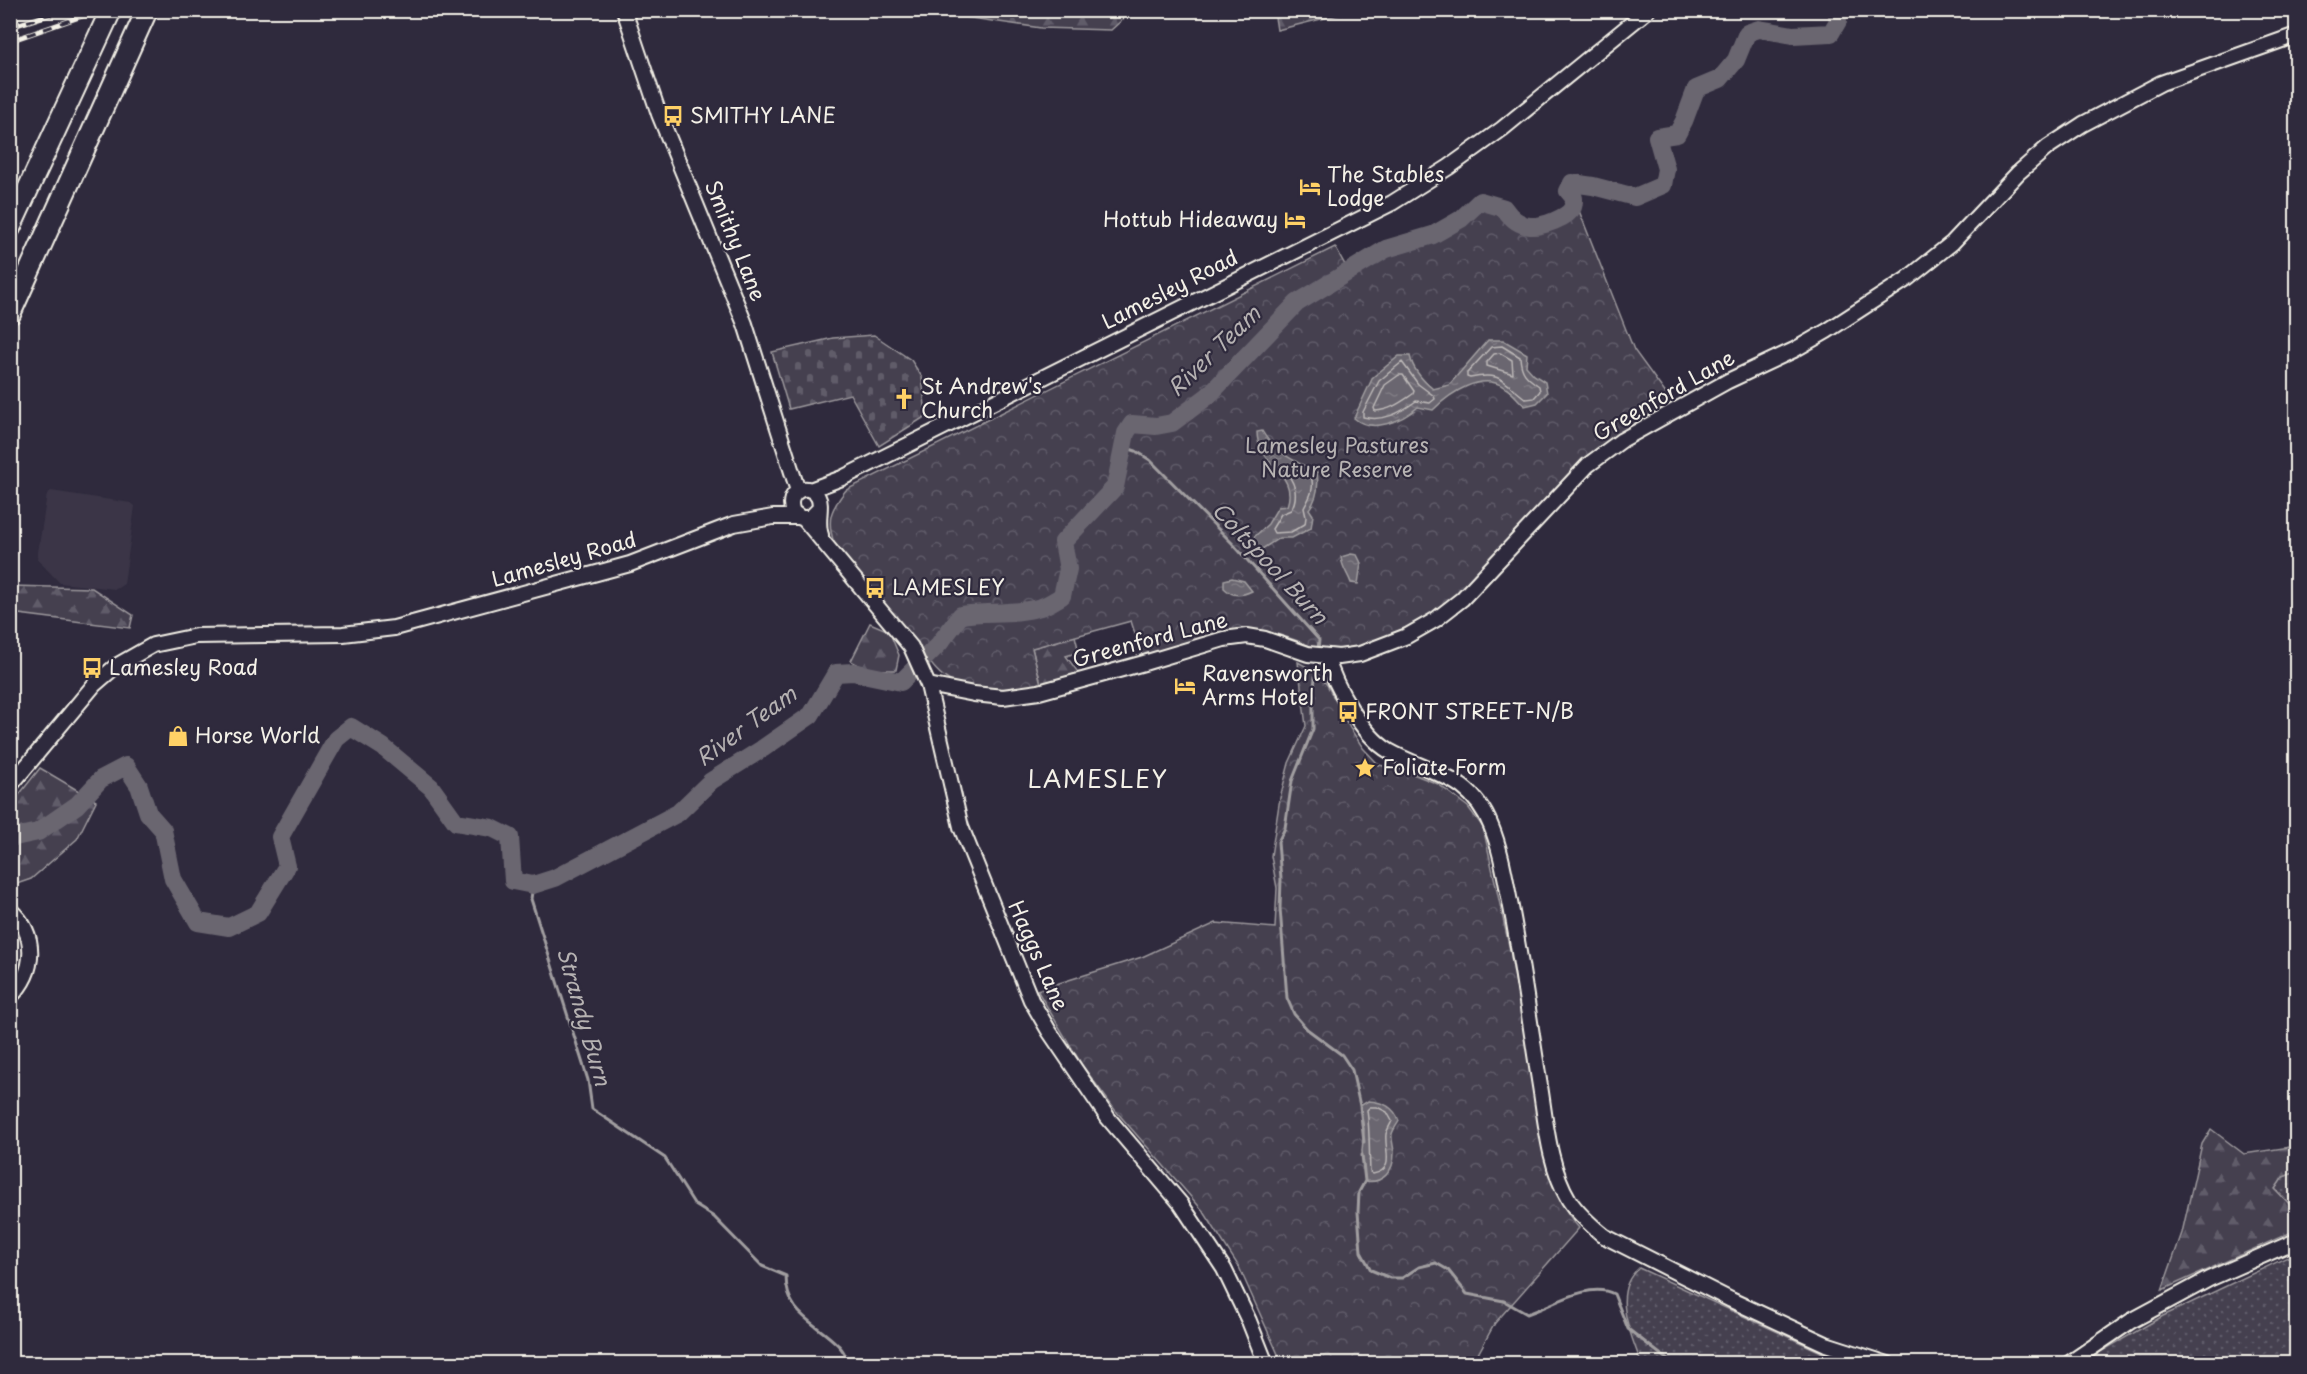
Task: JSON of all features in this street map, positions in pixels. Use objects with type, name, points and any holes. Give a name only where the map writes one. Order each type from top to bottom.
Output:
[{"type":"highway","points":[[10,228],[111,10]]},
{"type":"highway","points":[[10,314],[147,10]]},
{"type":"street","name":"Lamesley Road","points":[[804,490],[842,478],[1392,203],[1449,167],[1502,129],[1648,10]]},
{"type":"street","name":"Smithy Lane","points":[[625,14],[659,114],[745,324],[804,490]]},
{"type":"street","name":"Greenford Lane","points":[[927,682],[974,694],[1003,697],[1039,692],[1224,639],[1247,636],[1265,639],[1308,654],[1327,657],[1360,654],[1386,646],[1435,620],[1462,599],[1588,465],[1622,440],[1728,381],[1810,341],[1906,279],[1952,243],[2018,173],[2048,147],[2083,123],[2161,83],[2296,35]]},
{"type":"street","name":"Lamesley Road","points":[[819,506],[842,478]]},
{"type":"street","points":[[804,490],[816,494],[819,506],[813,516],[801,518],[791,510],[790,504],[793,495],[804,490]]},
{"type":"street","name":"Lamesley Road","points":[[10,786],[105,675],[129,657],[160,643],[196,636],[334,635],[394,628],[622,566],[722,527],[764,518],[790,504]]},
{"type":"street","name":"Haggs Lane","points":[[819,506],[818,526],[826,542]]},
{"type":"street","name":"Lamesley Road","points":[[764,518],[801,518]]},
{"type":"street","name":"Haggs Lane","points":[[801,518],[826,542],[910,647],[927,682],[961,827],[1031,1000],[1048,1031],[1108,1118],[1181,1204],[1224,1269],[1249,1321],[1266,1364]]},
{"type":"street","points":[[1327,657],[1331,672],[1360,723],[1387,750],[1463,785],[1481,806],[1491,826],[1503,865],[1515,928],[1545,1121],[1556,1172],[1569,1201],[1588,1223],[1604,1236],[1731,1300],[1826,1344],[1888,1364]]},
{"type":"street","name":"Lamesley Road","points":[[10,777],[29,764]]},
{"type":"street","points":[[10,997],[26,977],[31,952],[25,928],[11,910]]},
{"type":"street","points":[[2068,1364],[2132,1321],[2209,1279],[2296,1241]]},
{"type":"shaded area","points":[[51,491],[131,503],[135,506],[124,584],[116,589],[60,583],[37,559],[47,494]]},
{"type":"green space","points":[[1119,10],[1131,12],[1111,30],[1041,28],[965,17],[978,11]]},
{"type":"green space","points":[[1274,10],[1353,11],[1277,30]]},
{"type":"green space","name":"Lamesley Pastures Nature Reserve","points":[[1574,198],[1634,350],[1677,409],[1622,440],[1462,599],[1407,636],[1327,657],[1312,647],[1273,633],[1253,630],[1234,631],[1217,633],[1142,656],[1131,621],[1032,648],[1041,684],[996,692],[974,690],[952,682],[936,669],[834,543],[830,527],[831,515],[846,490],[1335,247],[1349,272],[1386,249],[1433,235],[1461,219],[1480,201],[1504,208],[1511,218],[1531,226],[1547,223],[1566,214],[1573,207]]},
{"type":"green space","points":[[874,335],[911,360],[922,377],[926,416],[879,446],[850,394],[789,409],[772,352],[833,338]]},
{"type":"green space","points":[[10,586],[92,588],[133,615],[130,628],[11,613]]},
{"type":"green space","points":[[870,623],[889,631],[899,655],[896,670],[868,670],[851,661]]},
{"type":"green space","points":[[1075,636],[1079,652],[1066,656],[1080,675],[1041,684],[1032,648]]},
{"type":"green space","points":[[1298,662],[1316,672],[1327,685],[1363,748],[1379,765],[1403,770],[1438,784],[1468,807],[1483,827],[1510,950],[1549,1173],[1561,1202],[1579,1228],[1495,1323],[1473,1363],[1282,1363],[1239,1267],[1204,1212],[1115,1110],[1082,1065],[1037,990],[1142,957],[1216,923],[1275,928],[1277,888],[1271,856],[1280,798],[1289,763],[1306,726]]},
{"type":"green space","points":[[40,768],[96,801],[77,839],[31,879],[11,886],[11,805]]},
{"type":"green space","points":[[2211,1129],[2244,1154],[2296,1146],[2296,1172],[2283,1177],[2275,1189],[2296,1211],[2296,1230],[2162,1290],[2182,1233],[2202,1144]]},
{"type":"green space","points":[[2296,1172],[2296,1211],[2275,1189],[2283,1177]]},
{"type":"green space","points":[[2296,1253],[2296,1363],[2086,1363],[2095,1355],[2163,1316]]},
{"type":"green space","points":[[1639,1268],[1832,1357],[1853,1363],[1641,1363],[1628,1327],[1624,1301],[1630,1278]]},
{"type":"water","points":[[1488,340],[1503,340],[1527,354],[1526,366],[1545,382],[1547,393],[1537,403],[1525,406],[1507,389],[1495,383],[1486,382],[1466,386],[1433,410],[1418,407],[1404,417],[1387,424],[1369,425],[1354,418],[1373,377],[1399,356],[1410,356],[1418,374],[1433,389],[1449,385]]},
{"type":"water","points":[[1262,431],[1279,451],[1317,472],[1318,482],[1316,496],[1309,509],[1313,515],[1311,528],[1292,538],[1279,538],[1259,551],[1254,545],[1254,537],[1268,524],[1278,507],[1287,506],[1289,495],[1283,477],[1263,453],[1257,432]]},
{"type":"water","points":[[1357,555],[1361,563],[1358,584],[1351,583],[1341,557]]},
{"type":"water","points":[[1232,578],[1244,581],[1252,591],[1237,595],[1227,591],[1224,588],[1224,580]]},
{"type":"water","points":[[1368,1101],[1388,1106],[1399,1121],[1392,1134],[1394,1153],[1390,1171],[1377,1180],[1365,1181],[1362,1151],[1364,1129],[1360,1106]]},
{"type":"waterway","name":"River Team","points":[[10,838],[38,832],[77,805],[101,779],[126,766],[139,786],[148,813],[163,830],[173,879],[198,922],[229,927],[258,913],[287,866],[280,837],[336,739],[351,727],[383,747],[431,787],[456,822],[492,828],[510,837],[513,881],[533,885],[555,878],[678,813],[711,781],[811,715],[836,673],[853,672],[901,682],[939,644],[961,615],[1031,609],[1046,605],[1062,596],[1068,569],[1063,542],[1115,487],[1126,433],[1132,424],[1156,426],[1172,423],[1208,396],[1297,303],[1386,249],[1433,235],[1461,219],[1480,201],[1504,208],[1518,222],[1535,226],[1554,221],[1570,211],[1574,198],[1568,191],[1572,183],[1635,197],[1663,185],[1666,169],[1657,137],[1677,134],[1696,89],[1720,79],[1736,60],[1747,33],[1759,29],[1793,35],[1831,33],[1838,21],[1836,10]]},
{"type":"waterway","name":"Coltspool Burn","points":[[1123,447],[1136,451],[1150,460],[1232,543],[1319,640],[1318,650]]},
{"type":"waterway","name":"Coltspool Burn","points":[[1317,660],[1313,696],[1313,729],[1292,781],[1285,828],[1278,842],[1281,879],[1280,908],[1287,998],[1294,1014],[1307,1029],[1342,1055],[1352,1070],[1360,1106],[1364,1142]]},
{"type":"waterway","name":"Strandy Burn","points":[[533,885],[531,899],[588,1080],[592,1109],[665,1158],[695,1205],[714,1217],[762,1266],[786,1276],[787,1289],[796,1309],[840,1347],[852,1364]]},
{"type":"waterway","name":"Coltspool Burn","points":[[1362,1155],[1365,1181],[1359,1192],[1358,1212],[1361,1252],[1371,1270],[1390,1278],[1402,1278],[1419,1267],[1436,1263],[1448,1270],[1467,1294],[1504,1301],[1527,1314],[1582,1293],[1604,1291],[1614,1294],[1628,1329],[1673,1364]]},
{"type":"railway","points":[[10,27],[64,10]]},
{"type":"railway","points":[[10,41],[100,10]]},
{"type":"place","name":"SMITHY LANE","points":[[673,116]]},
{"type":"place","name":"The Stables Lodge","points":[[1310,187]]},
{"type":"place","name":"Hottub Hideaway","points":[[1295,220]]},
{"type":"place","name":"St Andrew's Church","points":[[904,399]]},
{"type":"place","name":"LAMESLEY","points":[[875,588]]},
{"type":"place","name":"Lamesley Road","points":[[92,668]]},
{"type":"place","name":"Ravensworth Arms Hotel","points":[[1185,686]]},
{"type":"place","name":"FRONT STREET-N/B","points":[[1348,712]]},
{"type":"place","name":"Horse World","points":[[178,736]]},
{"type":"place","name":"Foliate Form","points":[[1365,768]]},
{"type":"district","name":"LAMESLEY","points":[[1098,780]]}]
